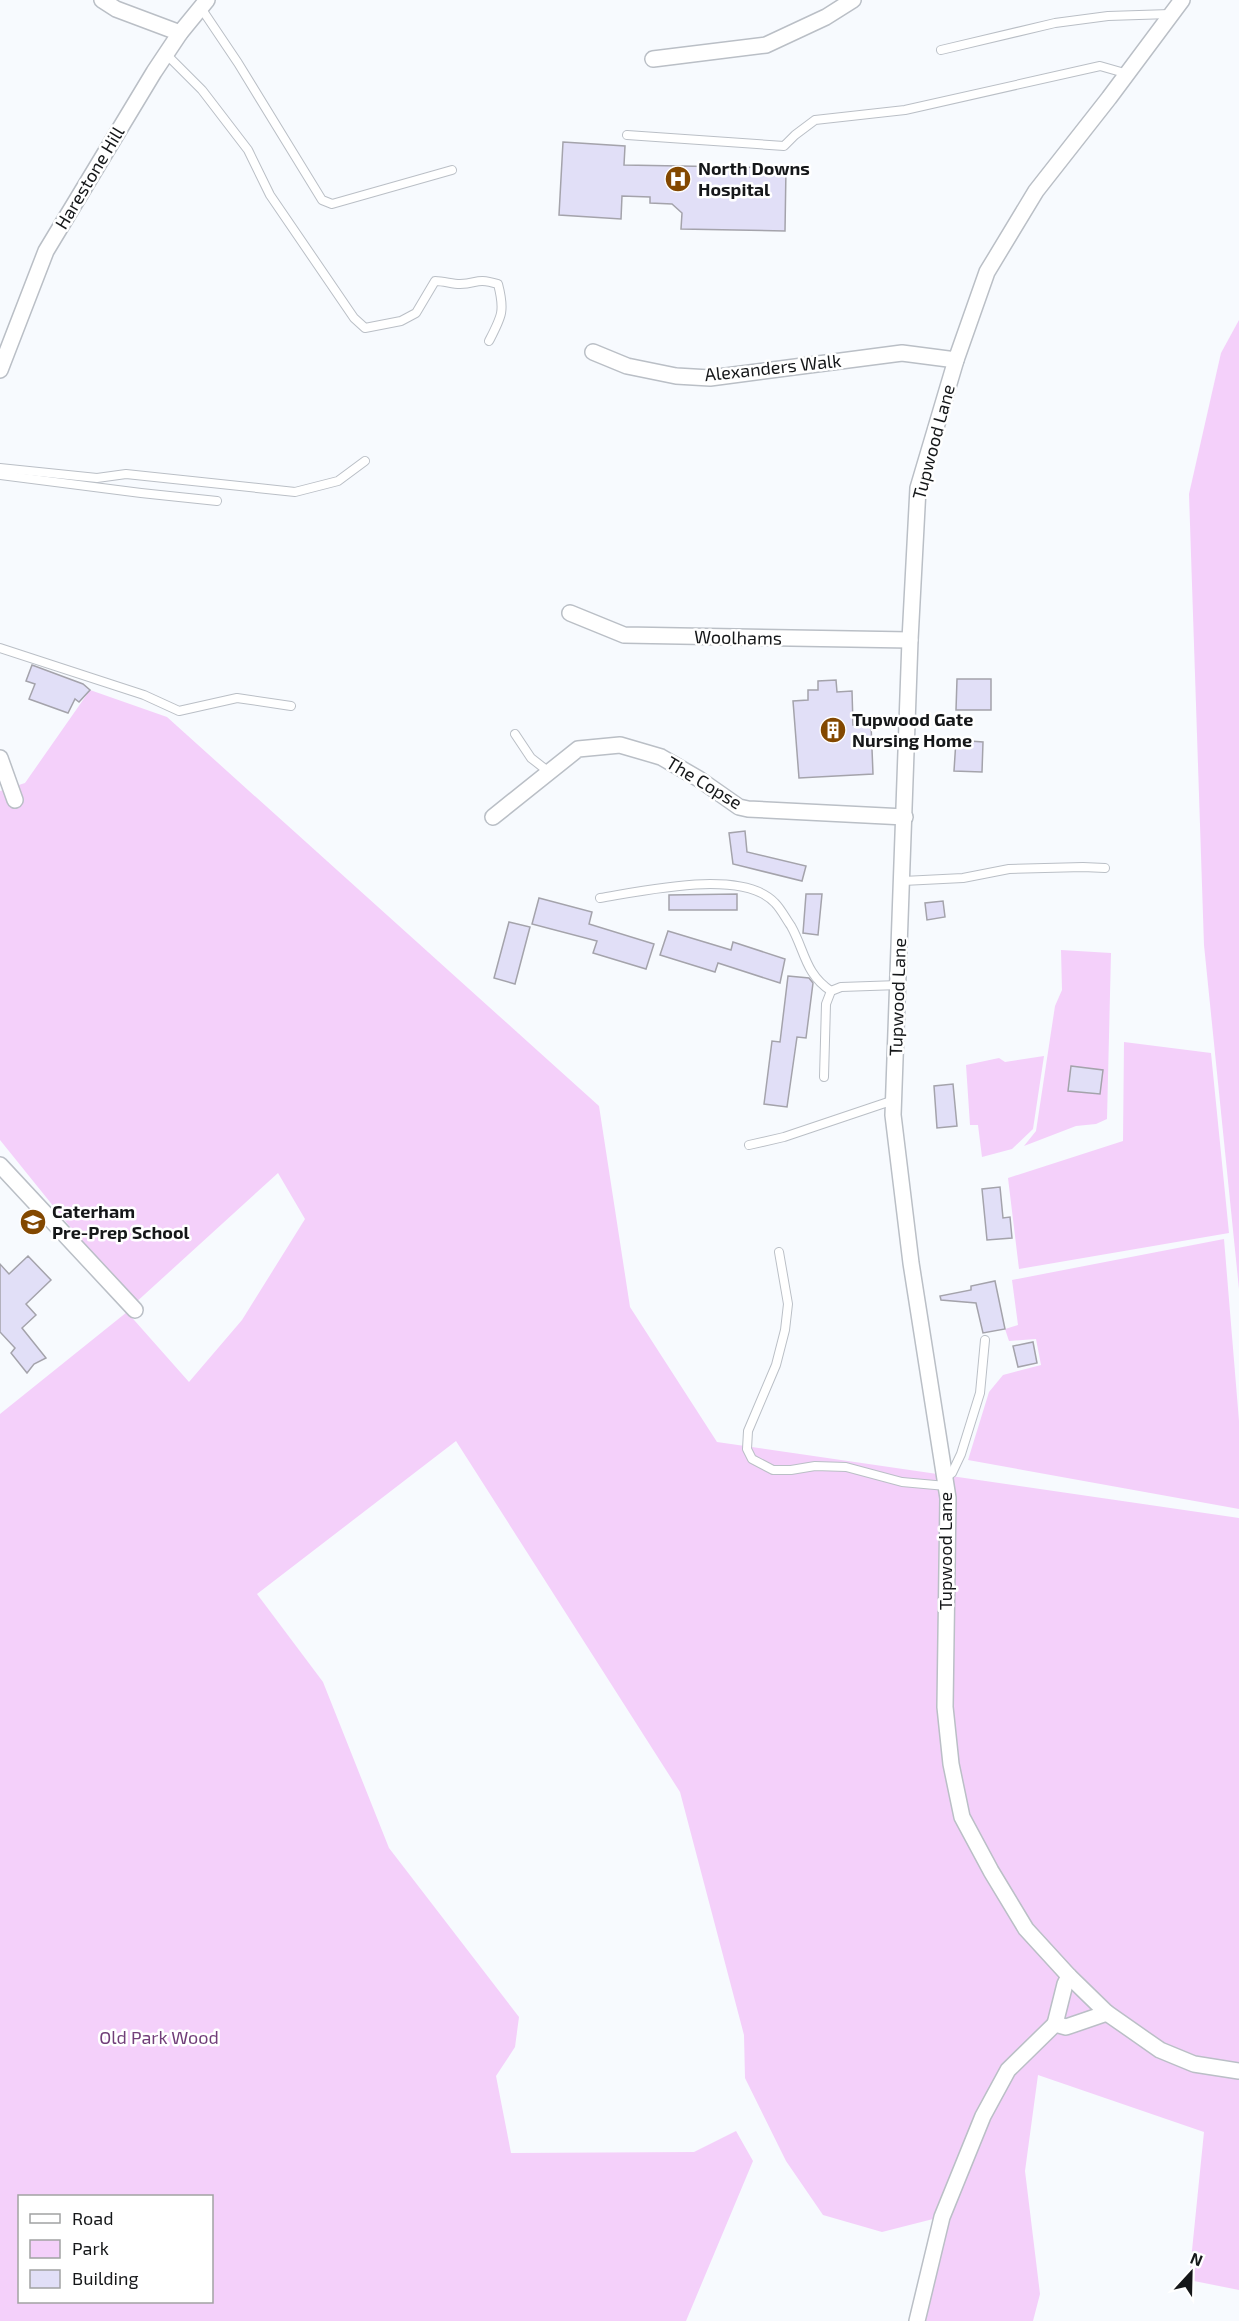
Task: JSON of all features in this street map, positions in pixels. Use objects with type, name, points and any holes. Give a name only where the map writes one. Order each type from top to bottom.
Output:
[{"type":"street","points":[[102,0],[116,9],[180,33]]},
{"type":"street","points":[[653,59],[766,45],[826,17],[853,0]]},
{"type":"street","name":"Tupwood Lane","points":[[1182,0],[1128,74],[1036,191],[987,272],[956,360],[918,488],[910,640],[894,1115],[911,1263],[948,1498],[945,1707],[962,1817],[1020,1919],[1069,1976],[1107,2013],[1160,2049],[1194,2064],[1239,2072]]},
{"type":"street","name":"Harestone Hill","points":[[0,370],[46,251],[154,72],[180,33],[204,4]]},
{"type":"street","name":"Alexanders Walk","points":[[592,352],[627,366],[676,376],[710,378],[902,353],[956,360]]},
{"type":"street","name":"Woolhams","points":[[570,613],[624,635],[910,640]]},
{"type":"street","name":"The Copse","points":[[492,817],[578,749],[620,745],[661,757],[740,807],[904,817]]},
{"type":"street","points":[[0,758],[15,800]]},
{"type":"street","points":[[0,1165],[135,1310]]},
{"type":"street","points":[[917,2321],[942,2217],[983,2116],[1008,2070],[1055,2024],[1065,1983],[1069,1976]]},
{"type":"street","points":[[1055,2024],[1066,2026],[1107,2013]]},
{"type":"lane","points":[[204,4],[322,200],[332,204],[452,170]]},
{"type":"lane","points":[[941,50],[1055,23],[1108,16],[1171,14]]},
{"type":"lane","points":[[166,54],[202,90],[248,150],[270,195],[354,318],[365,328],[401,321],[416,313],[435,281],[446,280],[459,284],[482,279],[498,284],[502,301],[501,318],[489,340]]},
{"type":"lane","points":[[627,135],[784,146],[815,120],[905,110],[1100,66],[1128,74]]},
{"type":"lane","points":[[0,468],[97,477],[126,474],[295,492],[338,481],[365,461]]},
{"type":"lane","points":[[0,475],[141,494],[217,501]]},
{"type":"lane","points":[[0,648],[144,696],[179,711],[237,698],[291,706]]},
{"type":"lane","points":[[515,734],[531,758],[549,772]]},
{"type":"lane","points":[[903,881],[963,878],[1009,869],[1105,868]]},
{"type":"lane","points":[[600,898],[711,883],[753,890],[774,902],[791,927],[804,958],[818,982],[831,991]]},
{"type":"lane","points":[[824,1077],[826,1004],[831,991],[841,987],[899,985]]},
{"type":"lane","points":[[749,1145],[784,1137],[894,1100]]},
{"type":"lane","points":[[780,1252],[788,1304],[785,1330],[776,1365],[748,1431],[747,1449],[752,1459],[773,1470],[815,1466],[846,1467],[902,1482],[945,1482],[960,1455],[980,1393],[985,1340]]},
{"type":"green space","points":[[1239,320],[1239,1289],[1204,945],[1189,494],[1221,353]]},
{"type":"green space","name":"Old Park Wood","points":[[90,690],[167,717],[599,1106],[630,1307],[717,1442],[1239,1518],[1239,2290],[1189,2280],[1204,2132],[1038,2075],[1025,2171],[1040,2294],[1033,2321],[917,2321],[941,2217],[882,2232],[823,2215],[786,2161],[745,2078],[744,2035],[680,1792],[456,1441],[257,1594],[323,1682],[389,1848],[519,2017],[515,2047],[496,2076],[511,2153],[694,2152],[736,2131],[753,2161],[686,2321],[0,2321],[0,1414],[127,1312],[189,1382],[242,1320],[305,1219],[278,1173],[133,1305],[0,1140],[0,791],[25,783]]},
{"type":"green space","points":[[1061,950],[1111,953],[1107,1119],[1096,1124],[1076,1126],[1024,1146],[1036,1131],[1055,1006],[1062,990]],"holes":[[[1071,1067],[1102,1070],[1100,1094],[1068,1091]]]},
{"type":"green space","points":[[1124,1042],[1211,1053],[1229,1233],[1019,1269],[1008,1178],[1123,1141]]},
{"type":"green space","points":[[1044,1056],[1033,1129],[1012,1149],[982,1157],[978,1125],[970,1125],[966,1065],[999,1058],[1005,1062]]},
{"type":"green space","points":[[1224,1239],[1239,1421],[1239,1509],[968,1460],[989,1392],[1003,1375],[1041,1365],[1036,1339],[1009,1341],[1005,1329],[1018,1325],[1012,1280]]},
{"type":"building","points":[[563,142],[625,146],[624,165],[786,168],[785,231],[681,229],[682,213],[672,204],[650,203],[650,197],[622,196],[621,219],[559,215]]},
{"type":"building","points":[[32,665],[83,684],[90,690],[79,702],[75,699],[68,713],[29,699],[35,684],[26,681]]},
{"type":"building","points":[[957,679],[991,679],[991,710],[956,710]]},
{"type":"building","name":"Tupwood Gate Nursing Home","points":[[836,680],[837,692],[852,691],[853,725],[871,724],[873,774],[799,778],[793,701],[808,700],[808,690],[818,690],[818,681]]},
{"type":"building","points":[[956,740],[983,742],[982,772],[954,771]]},
{"type":"building","points":[[745,831],[747,852],[806,866],[802,881],[733,864],[729,833]]},
{"type":"building","points":[[737,894],[737,910],[669,910],[669,895]]},
{"type":"building","points":[[806,894],[822,894],[818,935],[803,933]]},
{"type":"building","points":[[539,898],[592,912],[589,924],[654,944],[646,969],[593,953],[597,941],[532,924]]},
{"type":"building","points":[[943,901],[945,917],[927,920],[925,903]]},
{"type":"building","points":[[509,922],[530,927],[515,984],[494,978]]},
{"type":"building","points":[[668,931],[731,950],[733,942],[785,959],[780,983],[718,963],[715,972],[660,955]]},
{"type":"building","points":[[788,976],[809,978],[813,983],[806,1038],[797,1037],[787,1107],[764,1104],[772,1041],[780,1042]]},
{"type":"building","points":[[1071,1066],[1103,1070],[1100,1094],[1068,1091]]},
{"type":"building","points":[[953,1084],[957,1126],[937,1128],[934,1086]]},
{"type":"building","points":[[1000,1187],[1003,1218],[1010,1217],[1012,1238],[987,1240],[982,1189]]},
{"type":"building","points":[[28,1256],[51,1280],[26,1304],[36,1315],[22,1328],[46,1358],[34,1364],[27,1373],[11,1353],[15,1348],[0,1332],[0,1264],[9,1274]]},
{"type":"building","points":[[995,1281],[1005,1329],[983,1333],[976,1303],[941,1300],[940,1296],[971,1290],[971,1286]]},
{"type":"building","points":[[1033,1342],[1037,1363],[1018,1367],[1013,1346]]},
{"type":"place","name":"North Downs Hospital","points":[[678,179]]},
{"type":"place","name":"Tupwood Gate Nursing Home","points":[[833,730]]},
{"type":"place","name":"Caterham Pre-Prep School","points":[[33,1222]]}]
